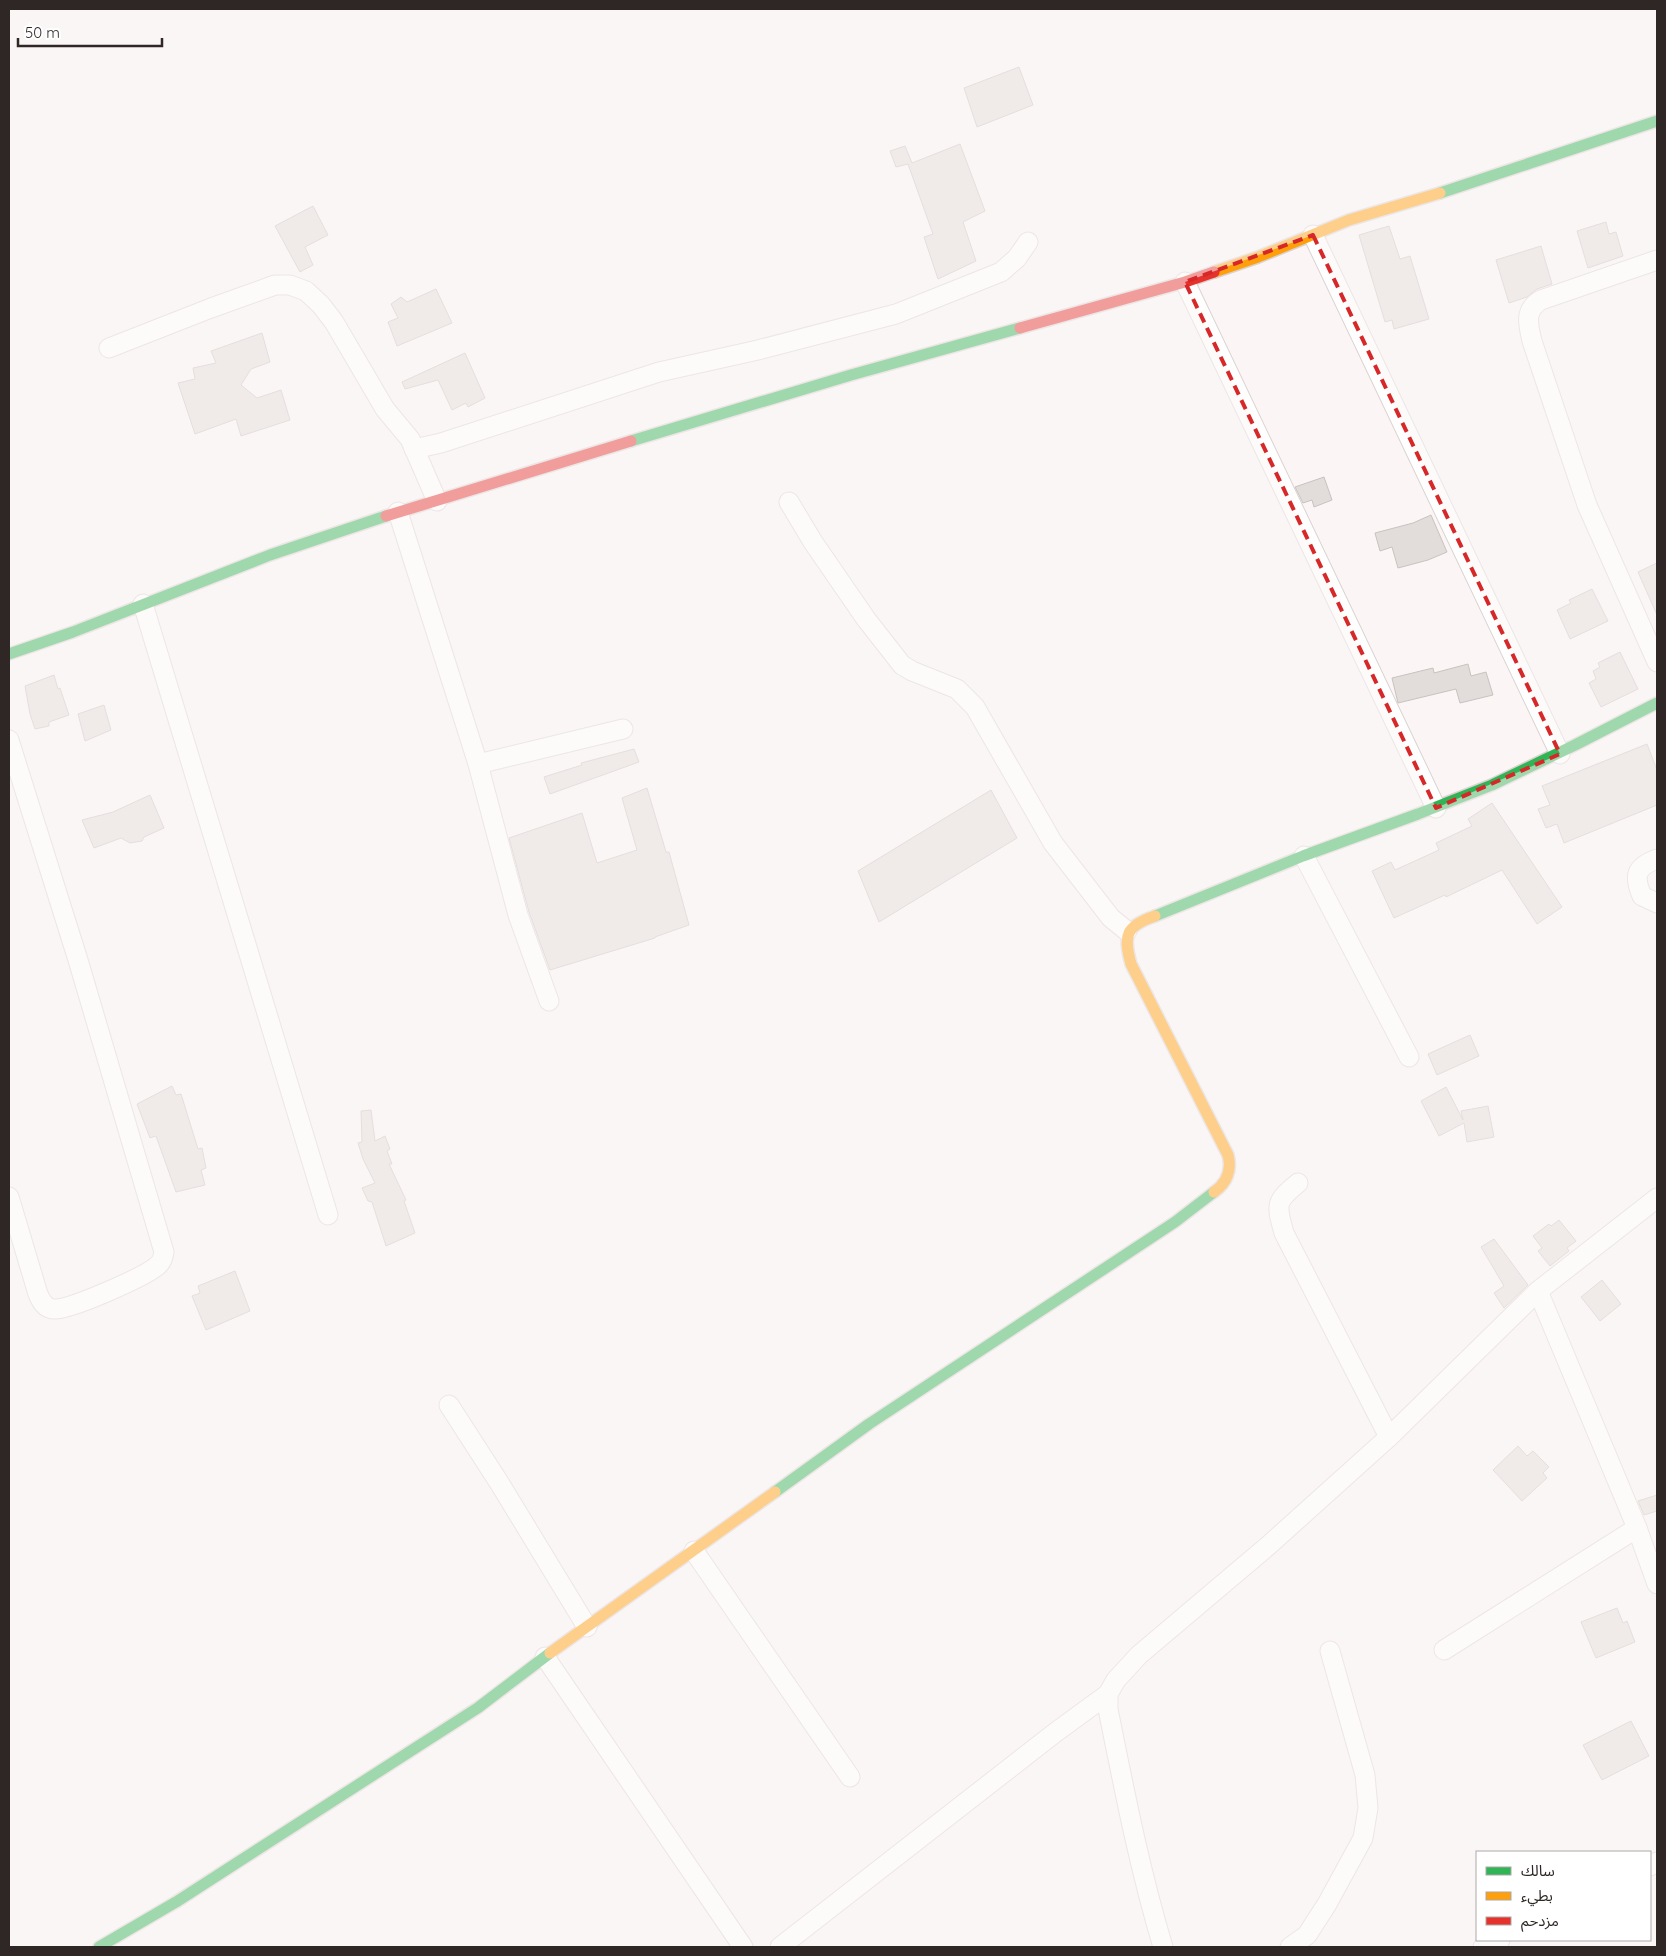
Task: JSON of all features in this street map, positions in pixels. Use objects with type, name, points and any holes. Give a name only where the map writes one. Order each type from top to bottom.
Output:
[{"type":"street","points":[[9,654],[59,637],[270,555],[398,512],[834,380],[1185,282],[1349,220],[1469,185],[1657,121]]},
{"type":"street","points":[[1313,235],[1560,754]]},
{"type":"street","points":[[414,448],[450,440],[659,372],[758,350],[896,314],[1001,272],[1017,258],[1028,242]]},
{"type":"street","points":[[1657,260],[1541,300],[1534,304],[1529,312],[1527,322],[1587,505],[1657,662]]},
{"type":"street","points":[[1185,282],[1436,808]]},
{"type":"street","points":[[109,348],[275,285],[290,285],[306,290],[334,322],[385,409],[405,432],[437,501]]},
{"type":"street","points":[[789,502],[813,542],[861,612],[902,664],[912,671],[957,689],[975,707],[1053,843],[1111,918],[1127,931]]},
{"type":"street","points":[[398,512],[478,764],[518,915],[550,1001]]},
{"type":"street","points":[[143,604],[328,1215]]},
{"type":"street","points":[[99,1947],[176,1902],[479,1707],[545,1657],[869,1424],[1175,1222],[1223,1186],[1231,1166],[1228,1155],[1131,964],[1126,945],[1127,931],[1138,922],[1183,907],[1304,856],[1436,808],[1560,754],[1657,703]]},
{"type":"street","points":[[478,764],[623,729]]},
{"type":"street","points":[[9,740],[122,1108],[164,1252],[162,1260],[152,1269],[94,1298],[62,1308],[48,1308],[38,1294],[9,1197]]},
{"type":"street","points":[[1304,856],[1409,1057]]},
{"type":"street","points":[[1657,859],[1644,864],[1636,882],[1642,896],[1657,903]]},
{"type":"street","points":[[1298,1183],[1282,1196],[1278,1206],[1284,1233],[1389,1437]]},
{"type":"street","points":[[780,1947],[1056,1732],[1108,1694],[1116,1680],[1139,1656],[1269,1545],[1389,1437],[1538,1291],[1657,1198]]},
{"type":"street","points":[[1538,1291],[1637,1528],[1657,1584]]},
{"type":"street","points":[[448,1405],[500,1484],[587,1627]]},
{"type":"street","points":[[1444,1650],[1637,1528]]},
{"type":"street","points":[[694,1550],[850,1777]]},
{"type":"street","points":[[1290,1947],[1307,1935],[1327,1904],[1363,1838],[1368,1808],[1365,1775],[1330,1651]]},
{"type":"street","points":[[545,1657],[743,1947]]},
{"type":"street","points":[[1108,1694],[1109,1716],[1131,1822],[1151,1908],[1163,1947]]},
{"type":"street","points":[[1483,1947],[1498,1941]]},
{"type":"highlighted area","points":[[1313,235],[1560,754],[1436,808],[1185,282]]},
{"type":"building","points":[[1019,67],[1033,105],[977,127],[964,88]]},
{"type":"building","points":[[960,144],[985,211],[963,222],[976,261],[938,279],[924,237],[933,234],[908,164],[896,167],[890,151],[905,146],[912,163]]},
{"type":"building","points":[[313,206],[328,235],[305,247],[313,265],[300,272],[275,226]]},
{"type":"building","points":[[1606,222],[1609,234],[1616,232],[1623,256],[1588,268],[1577,231]]},
{"type":"building","points":[[1389,226],[1400,259],[1410,256],[1429,319],[1394,329],[1392,320],[1385,322],[1359,235]]},
{"type":"building","points":[[1541,246],[1552,284],[1537,289],[1527,297],[1509,303],[1496,260]]},
{"type":"building","points":[[436,289],[452,323],[397,346],[388,322],[398,318],[391,304],[401,297],[407,302]]},
{"type":"building","points":[[262,333],[270,362],[251,369],[241,385],[257,398],[281,390],[290,420],[241,436],[236,419],[195,434],[178,383],[195,379],[193,368],[216,363],[211,351]]},
{"type":"building","points":[[465,353],[485,398],[468,407],[466,403],[452,410],[438,380],[405,389],[402,382]]},
{"type":"building","points":[[1324,477],[1332,500],[1314,507],[1312,500],[1303,503],[1295,487]]},
{"type":"building","points":[[1431,515],[1447,552],[1428,560],[1398,568],[1392,547],[1380,551],[1375,533],[1413,523]]},
{"type":"building","points":[[1657,563],[1657,615],[1638,572]]},
{"type":"building","points":[[1592,589],[1608,621],[1570,639],[1557,610],[1571,603],[1569,600]]},
{"type":"building","points":[[1620,652],[1638,689],[1601,707],[1589,683],[1596,679],[1593,671],[1600,667],[1598,663]]},
{"type":"building","points":[[1468,664],[1471,676],[1486,672],[1493,695],[1460,703],[1456,689],[1398,703],[1392,678],[1433,668],[1434,673]]},
{"type":"building","points":[[54,675],[69,715],[49,722],[49,726],[35,729],[25,686]]},
{"type":"building","points":[[104,705],[111,730],[85,741],[78,714]]},
{"type":"building","points":[[1647,744],[1657,770],[1657,805],[1564,843],[1557,824],[1546,828],[1538,809],[1550,805],[1542,786]]},
{"type":"building","points":[[634,749],[639,762],[550,794],[544,777],[582,765],[581,763]]},
{"type":"building","points":[[647,788],[666,852],[669,852],[689,925],[655,938],[550,970],[529,912],[509,838],[582,813],[597,863],[637,850],[622,798]]},
{"type":"building","points":[[991,790],[1017,838],[879,922],[858,871]]},
{"type":"building","points":[[150,795],[164,828],[144,837],[142,841],[130,843],[121,838],[94,848],[82,820],[113,812]]},
{"type":"building","points":[[1492,803],[1562,907],[1537,924],[1502,870],[1446,897],[1445,895],[1394,918],[1372,871],[1391,862],[1395,870],[1439,850],[1436,843],[1472,826],[1468,819]]},
{"type":"building","points":[[1470,1035],[1479,1056],[1437,1075],[1428,1054]]},
{"type":"building","points":[[172,1086],[176,1095],[181,1094],[198,1149],[202,1148],[206,1168],[201,1170],[205,1185],[176,1192],[156,1136],[150,1138],[137,1104]]},
{"type":"building","points":[[1446,1087],[1463,1120],[1461,1111],[1488,1106],[1494,1137],[1467,1142],[1464,1123],[1439,1136],[1421,1101]]},
{"type":"building","points":[[371,1110],[375,1141],[385,1136],[390,1149],[387,1151],[392,1164],[389,1164],[406,1200],[404,1201],[415,1233],[386,1246],[372,1202],[368,1201],[362,1188],[375,1183],[363,1159],[358,1143],[362,1142],[361,1111]]},
{"type":"building","points":[[1559,1220],[1576,1241],[1567,1248],[1569,1251],[1550,1266],[1538,1251],[1542,1248],[1533,1236],[1549,1224],[1551,1226]]},
{"type":"building","points":[[1494,1239],[1528,1285],[1504,1308],[1494,1293],[1504,1286],[1481,1247]]},
{"type":"building","points":[[235,1271],[250,1311],[206,1330],[192,1296],[200,1293],[198,1286]]},
{"type":"building","points":[[1602,1280],[1621,1304],[1600,1321],[1581,1297]]},
{"type":"building","points":[[1518,1446],[1527,1456],[1533,1451],[1549,1467],[1543,1473],[1547,1478],[1522,1501],[1493,1470]]},
{"type":"building","points":[[1657,1495],[1657,1511],[1644,1515],[1638,1501]]},
{"type":"building","points":[[1617,1608],[1623,1623],[1627,1621],[1635,1642],[1596,1658],[1581,1622]]},
{"type":"building","points":[[1631,1721],[1649,1756],[1602,1780],[1583,1745]]},
{"type":"traffic: fast","points":[[1440,193],[1657,121]]},
{"type":"traffic: fast","points":[[631,441],[851,375],[1020,328]]},
{"type":"traffic: fast","points":[[9,654],[73,632],[270,555],[386,516]]},
{"type":"traffic: fast","points":[[1155,916],[1303,856],[1492,785],[1657,703]]},
{"type":"traffic: fast","points":[[775,1492],[869,1424],[1175,1222],[1214,1192]]},
{"type":"traffic: fast","points":[[99,1947],[176,1902],[479,1707],[550,1653]]},
{"type":"traffic: slow","points":[[1214,272],[1258,257],[1349,220],[1440,193]]},
{"type":"traffic: slow","points":[[1155,916],[1133,928],[1129,933],[1127,946],[1131,964],[1228,1155],[1229,1171],[1222,1185],[1214,1192]]},
{"type":"traffic: slow","points":[[550,1653],[775,1492]]},
{"type":"traffic: jam","points":[[1020,328],[1185,282],[1214,272]]},
{"type":"traffic: jam","points":[[386,516],[631,441]]}]
